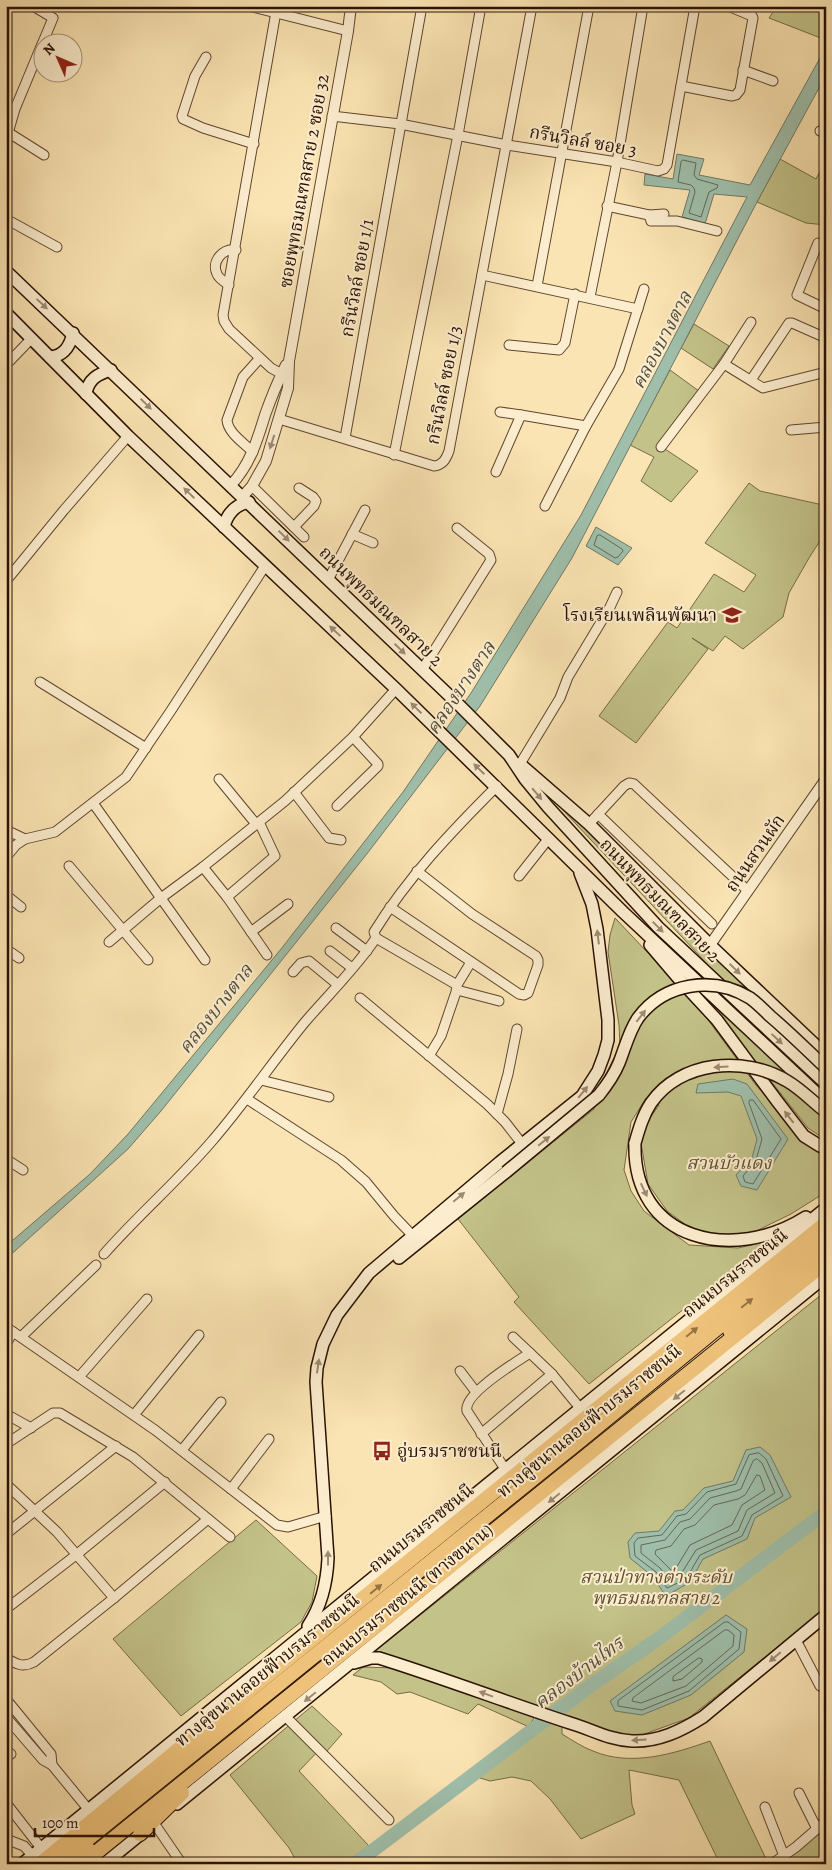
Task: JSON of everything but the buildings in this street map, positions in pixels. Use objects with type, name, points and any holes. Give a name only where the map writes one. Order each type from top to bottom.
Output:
[{"type":"main road","name":"ถนนพุทธมณฑลสาย 2","points":[[6,271],[457,702],[509,755],[525,779],[548,807],[658,928],[822,1080]]},
{"type":"main road","name":"ถนนพุทธมณฑลสาย 2","points":[[6,313],[128,436],[460,750],[623,912],[826,1102]]},
{"type":"main road","points":[[50,357],[57,356],[65,351],[71,342],[73,333]]},
{"type":"main road","points":[[86,394],[93,378],[111,370]]},
{"type":"main road","points":[[224,527],[226,519],[236,507],[246,500]]},
{"type":"main road","points":[[509,755],[589,824],[710,945],[826,1055]]},
{"type":"main road","points":[[301,1636],[318,1610],[325,1587],[328,1558],[316,1396],[317,1368],[323,1344],[337,1314],[369,1274],[582,1096],[598,1071],[604,1055],[608,1040],[608,1020],[597,929],[592,904],[576,865]]},
{"type":"main road","points":[[623,912],[666,965],[717,1020],[804,1136],[826,1148]]},
{"type":"main road","points":[[369,1274],[384,1268],[401,1256],[599,1095],[609,1083],[619,1063],[634,1024],[650,1004],[677,988],[694,985],[721,986],[750,998],[826,1068]]},
{"type":"main road","points":[[826,1112],[787,1081],[767,1072],[749,1067],[727,1066],[708,1068],[688,1073],[671,1082],[650,1104],[641,1123],[636,1143],[635,1159],[644,1192],[654,1208],[680,1229],[695,1237],[729,1241],[754,1239],[773,1234],[798,1222],[826,1204]]},
{"type":"main road","name":"ถนนบรมราชชนนี (ทางขนาน)","points":[[22,1864],[38,1856],[88,1809],[826,1208]]},
{"type":"main road","name":"ถนนบรมราชชนนี","points":[[38,1856],[212,1720],[826,1223]]},
{"type":"main road","name":"ทางคู่ขนานลอยฟ้าบรมราชชนนี","points":[[57,1864],[826,1239]]},
{"type":"main road","name":"ทางคู่ขนานลอยฟ้าบรมราชชนนี","points":[[72,1864],[826,1253]]},
{"type":"main road","points":[[82,1864],[826,1262]]},
{"type":"main road","name":"ถนนบรมราชชนนี (ทางขนาน)","points":[[104,1864],[826,1276]]},
{"type":"main road","points":[[348,1666],[371,1658],[379,1658],[445,1679],[573,1724],[596,1734],[631,1741],[652,1739],[686,1728],[702,1717],[826,1615]]},
{"type":"main road","points":[[113,1789],[122,1786],[160,1760],[196,1729],[212,1720]]},
{"type":"main road","points":[[140,1834],[238,1738]]},
{"type":"street","points":[[33,6],[53,18],[47,32]]},
{"type":"street","points":[[249,6],[276,10],[348,31]]},
{"type":"street","name":"ซอยพุทธมณฑลสาย 2 ซอย 32","points":[[246,500],[266,461],[288,388],[288,360],[351,6]]},
{"type":"street","name":"กรีนวิลล์ ซอย 1/1","points":[[345,438],[422,6]]},
{"type":"street","points":[[394,454],[458,135],[481,6]]},
{"type":"street","name":"กรีนวิลล์ ซอย 1/3","points":[[279,419],[434,466],[441,464],[448,455],[532,6]]},
{"type":"street","points":[[537,286],[589,6]]},
{"type":"street","points":[[590,297],[617,162],[643,6]]},
{"type":"street","name":"กรีนวิลล์ ซอย 3","points":[[332,116],[400,124],[507,145],[563,152],[617,162],[658,172],[664,169],[667,164],[694,6]]},
{"type":"street","points":[[681,86],[734,96],[740,90],[753,17],[728,6]]},
{"type":"street","points":[[276,10],[224,321],[228,329],[271,368],[282,374]]},
{"type":"street","points":[[206,57],[195,76],[182,119],[203,128],[254,144]]},
{"type":"street","points":[[32,69],[7,132],[44,155]]},
{"type":"street","points":[[743,70],[773,81]]},
{"type":"street","points":[[607,206],[649,215],[664,214]]},
{"type":"street","points":[[649,215],[651,221],[677,221],[717,232]]},
{"type":"street","points":[[6,219],[57,247]]},
{"type":"street","points":[[818,243],[797,293],[798,296],[826,309]]},
{"type":"street","points":[[229,285],[218,276],[215,267],[216,261],[223,252],[229,249],[236,250]]},
{"type":"street","points":[[482,275],[638,308]]},
{"type":"street","points":[[545,506],[586,426],[619,369],[644,289]]},
{"type":"street","points":[[509,345],[559,350],[565,343],[574,294]]},
{"type":"street","points":[[662,447],[724,364],[751,322]]},
{"type":"street","points":[[751,380],[789,323],[826,338]]},
{"type":"street","points":[[6,365],[31,339]]},
{"type":"street","points":[[253,452],[232,431],[228,425],[228,420],[243,377],[260,358]]},
{"type":"street","name":"ซอยพุทธมณฑลสาย 2 ซอย 32","points":[[231,485],[240,476],[253,452],[288,360]]},
{"type":"street","points":[[724,364],[762,388],[826,372]]},
{"type":"street","points":[[500,412],[586,426]]},
{"type":"street","points":[[266,414],[279,419]]},
{"type":"street","points":[[496,472],[521,415]]},
{"type":"street","points":[[791,430],[826,427]]},
{"type":"street","points":[[6,581],[128,436]]},
{"type":"street","points":[[252,486],[304,537]]},
{"type":"street","points":[[294,527],[314,506],[316,501],[313,496],[298,488]]},
{"type":"street","points":[[328,580],[365,510]]},
{"type":"street","points":[[422,670],[491,560],[489,554],[457,528]]},
{"type":"street","points":[[352,534],[373,543]]},
{"type":"street","points":[[6,857],[16,845],[25,839],[55,832],[126,777],[265,566]]},
{"type":"street","points":[[520,764],[560,698],[568,676],[610,607],[617,592]]},
{"type":"street","points":[[40,682],[146,748]]},
{"type":"street","points":[[109,942],[294,792],[353,737],[396,689]]},
{"type":"street","points":[[337,806],[378,766],[353,737]]},
{"type":"street","points":[[219,779],[257,823],[276,856],[227,897]]},
{"type":"street","name":"ถนนสวนผัก","points":[[710,945],[826,779]]},
{"type":"street","points":[[589,824],[624,786],[629,783],[634,784],[748,891]]},
{"type":"street","points":[[497,786],[453,830],[417,871],[374,932],[376,938],[457,987],[499,1001]]},
{"type":"street","points":[[294,792],[329,838],[341,840]]},
{"type":"street","points":[[93,803],[205,960]]},
{"type":"street","points":[[598,814],[712,924]]},
{"type":"street","points":[[6,830],[25,839]]},
{"type":"street","points":[[520,876],[549,838]]},
{"type":"street","points":[[69,866],[148,960]]},
{"type":"street","points":[[203,867],[227,897],[267,955]]},
{"type":"street","points":[[390,907],[508,987],[524,995],[528,993],[538,960],[472,914],[417,871]]},
{"type":"street","points":[[6,894],[21,907]]},
{"type":"street","points":[[251,932],[288,904]]},
{"type":"street","points":[[336,928],[367,951]]},
{"type":"street","points":[[104,1254],[131,1224],[194,1162],[247,1099],[303,1024],[367,951],[376,938]]},
{"type":"street","points":[[6,949],[19,958]]},
{"type":"street","points":[[330,951],[352,968]]},
{"type":"street","points":[[293,972],[301,963],[309,961],[337,984]]},
{"type":"street","points":[[429,1056],[441,1036],[457,987],[471,962]]},
{"type":"street","points":[[360,998],[487,1104],[523,1145]]},
{"type":"street","points":[[497,1114],[508,1074],[517,1029]]},
{"type":"street","points":[[261,1080],[329,1097]]},
{"type":"street","points":[[247,1099],[341,1160],[366,1182],[413,1236]]},
{"type":"street","points":[[6,1159],[23,1170]]},
{"type":"street","points":[[6,1344],[13,1332],[96,1265]]},
{"type":"street","points":[[79,1377],[146,1299]]},
{"type":"street","points":[[13,1332],[182,1450],[277,1525],[288,1527],[326,1516]]},
{"type":"street","points":[[134,1415],[199,1335]]},
{"type":"street","points":[[513,1337],[552,1374],[580,1408]]},
{"type":"street","points":[[505,1469],[470,1418],[466,1408],[476,1392],[530,1353]]},
{"type":"street","points":[[460,1372],[476,1392]]},
{"type":"street","points":[[482,1434],[552,1374]]},
{"type":"street","points":[[182,1450],[221,1402]]},
{"type":"street","points":[[6,1444],[53,1413],[60,1413],[116,1446],[164,1482],[230,1537]]},
{"type":"street","points":[[7,1417],[31,1428]]},
{"type":"street","points":[[231,1489],[268,1439]]},
{"type":"street","points":[[6,1534],[116,1446]]},
{"type":"street","points":[[6,1609],[76,1555],[164,1482]]},
{"type":"street","points":[[6,1484],[36,1511],[114,1598]]},
{"type":"street","points":[[6,1658],[21,1666],[29,1665],[114,1598],[208,1519]]},
{"type":"street","points":[[796,1640],[820,1686]]},
{"type":"street","points":[[6,1699],[51,1754],[52,1765]]},
{"type":"street","points":[[285,1716],[390,1820]]},
{"type":"street","points":[[6,1717],[28,1745],[43,1760],[52,1765],[88,1809]]},
{"type":"street","points":[[28,1745],[37,1737]]},
{"type":"street","points":[[799,1793],[817,1829]]},
{"type":"street","points":[[6,1803],[38,1856]]},
{"type":"street","points":[[765,1807],[784,1856]]},
{"type":"street","points":[[772,1864],[826,1821]]},
{"type":"street","points":[[154,1824],[182,1864]]},
{"type":"street","points":[[6,1839],[24,1846],[38,1856]]},
{"type":"green space","points":[[777,6],[822,6],[826,8],[826,40],[769,18]]},
{"type":"green space","points":[[780,159],[816,179],[826,160],[826,225],[806,223],[757,202]]},
{"type":"green space","points":[[694,324],[729,346],[713,369],[681,348]]},
{"type":"green space","points":[[670,370],[703,394],[665,449],[698,471],[671,502],[641,481],[654,457],[630,445]]},
{"type":"green space","points":[[749,483],[760,491],[823,505],[825,533],[789,593],[783,617],[743,649],[725,636],[713,651],[692,638],[708,649],[636,743],[599,716],[668,622],[677,628],[714,574],[744,592],[756,575],[705,543]]},
{"type":"green space","points":[[563,805],[826,1061],[826,1140],[808,1128],[717,1013],[696,990],[706,979],[815,1082],[721,978],[561,808]]},
{"type":"green space","name":"สวนบัวแดง","points":[[615,918],[698,1006],[755,1084],[807,1143],[826,1155],[826,1192],[791,1214],[750,1234],[722,1237],[693,1230],[667,1211],[648,1184],[641,1143],[646,1124],[659,1105],[646,1098],[631,1122],[624,1170],[631,1191],[644,1211],[689,1245],[738,1248],[770,1241],[589,1384],[514,1302],[519,1297],[458,1219],[594,1109],[595,1093],[598,1091],[620,1045],[619,1025],[608,952]]},
{"type":"green space","name":"สวนป่าทางต่างระดับ พุทธมณฑลสาย 2","points":[[826,1291],[826,1608],[689,1718],[636,1737],[595,1729],[374,1652]]},
{"type":"green space","points":[[256,1520],[317,1576],[312,1602],[301,1622],[181,1716],[113,1639]]},
{"type":"green space","points":[[363,1667],[394,1668],[535,1716],[529,1727],[478,1704],[468,1714],[410,1692],[397,1694],[381,1682],[353,1675]]},
{"type":"green space","points":[[312,1706],[342,1734],[327,1751],[322,1747],[299,1771],[369,1846],[344,1864],[298,1864],[289,1848],[230,1775]]},
{"type":"green space","points":[[550,1721],[562,1725],[562,1734],[585,1748],[607,1756],[622,1758],[652,1757],[710,1741],[767,1861],[763,1864],[720,1864],[679,1780],[629,1770],[632,1805],[635,1814],[581,1839],[550,1799],[531,1781],[512,1777],[490,1781],[477,1777]]},
{"type":"green space","points":[[826,1829],[826,1864],[776,1864]]},
{"type":"water","points":[[826,47],[826,75],[757,202],[572,558],[480,706],[366,855],[161,1111],[128,1149],[6,1259],[6,1246],[90,1174],[128,1134],[281,949],[403,792],[471,693],[581,515],[747,197],[714,194],[705,224],[682,217],[690,190],[644,185],[645,174],[673,179],[677,154],[704,159],[699,175],[750,185]]},
{"type":"water","points":[[596,527],[632,548],[618,565],[586,546]]},
{"type":"water","points":[[733,1079],[747,1084],[788,1139],[757,1190],[741,1186],[736,1175],[752,1158],[757,1139],[741,1096],[728,1092],[696,1093],[698,1084]]},
{"type":"water","points":[[760,1447],[770,1455],[791,1497],[755,1518],[747,1539],[703,1559],[690,1582],[666,1596],[652,1576],[630,1558],[628,1542],[635,1533],[659,1531],[675,1511],[683,1510],[704,1488],[733,1481],[746,1450]]},
{"type":"water","points":[[726,1615],[747,1629],[744,1652],[691,1695],[642,1715],[615,1711],[610,1701]]},
{"type":"waterway","name":"คลองบ้านไทร","points":[[355,1864],[593,1684],[662,1636],[826,1512]]},
{"type":"place","name":"โรงเรียนเพลินพัฒนา","points":[[732,615]]},
{"type":"place","name":"อู่บรมราชชนนี","points":[[382,1451]]},
{"type":"water label","name":"คลองบางตาล","points":[[662,340]]},
{"type":"water label","name":"คลองบางตาล","points":[[461,688]]},
{"type":"water label","name":"คลองบางตาล","points":[[216,1009]]}]
